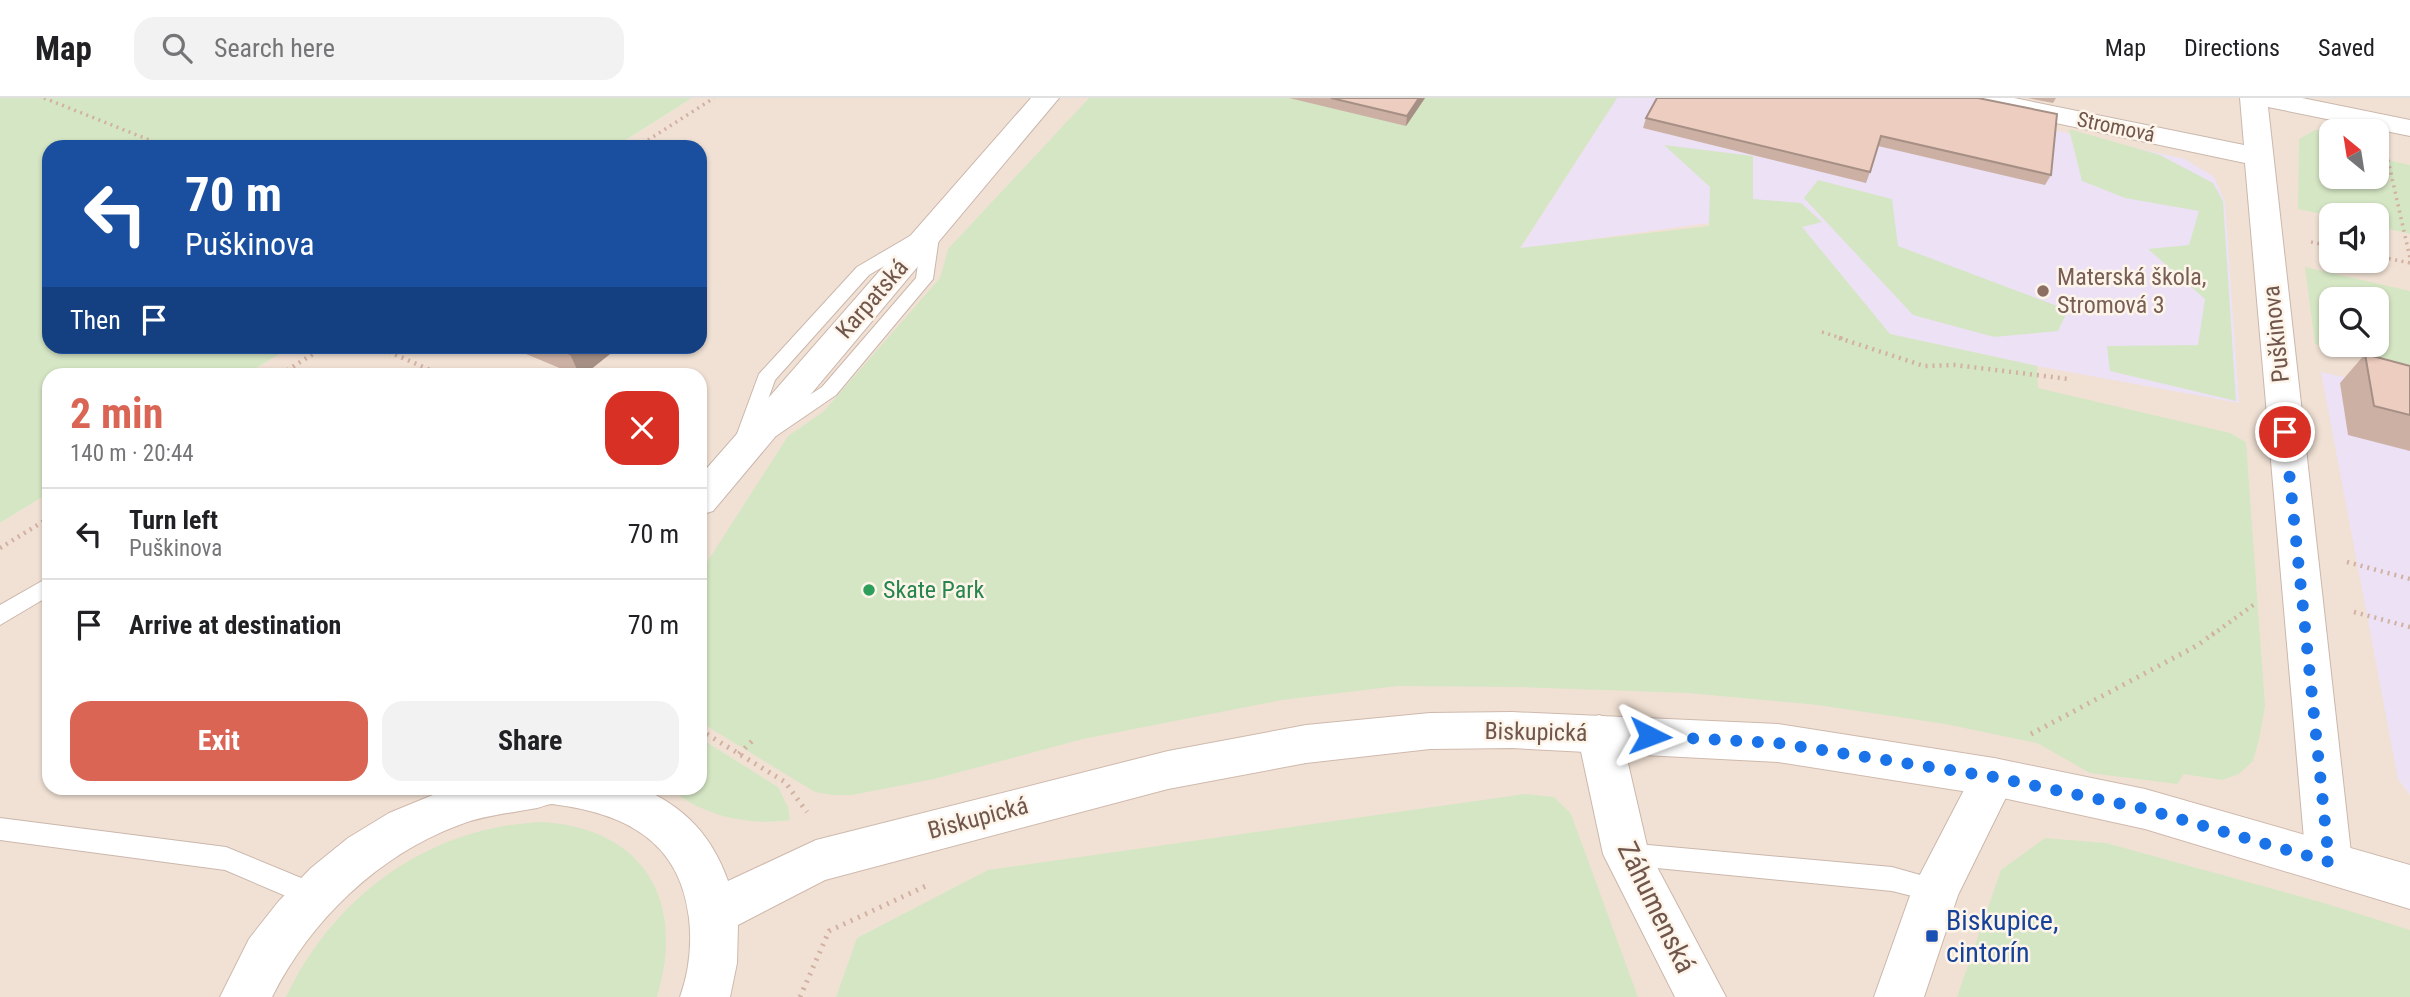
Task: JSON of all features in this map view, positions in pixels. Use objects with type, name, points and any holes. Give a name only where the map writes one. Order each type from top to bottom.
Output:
[{"type":"street","name":"Karpatská","points":[[707,492],[1046,98]]},
{"type":"street","name":"Stromová","points":[[1975,98],[2258,157]]},
{"type":"street","name":"Puškinova","points":[[2253,98],[2329,862]]},
{"type":"street","points":[[2262,98],[2410,128]]},
{"type":"street","name":"Biskupická","points":[[713,913],[816,861],[1168,770],[1306,744],[1430,731],[1599,733],[1777,743],[1994,777],[2145,809],[2410,887]]},
{"type":"street","name":"Záhumenská","points":[[1599,733],[1626,855],[1701,997]]},
{"type":"street","points":[[1899,997],[1936,890],[1994,777]]},
{"type":"street","points":[[245,997],[253,978],[281,936],[314,896],[362,856],[415,822],[490,795]]},
{"type":"street","points":[[613,795],[648,810],[672,828],[692,852],[706,881],[713,913],[715,951],[705,997]]},
{"type":"lane","points":[[0,616],[42,589]]},
{"type":"lane","points":[[0,829],[226,859],[314,896]]},
{"type":"lane","points":[[1626,855],[1892,879],[1936,890]]},
{"type":"path","points":[[44,98],[149,140]]},
{"type":"path","points":[[648,140],[714,98]]},
{"type":"path","points":[[2389,165],[2410,260],[2389,258]]},
{"type":"path","points":[[1822,332],[1924,366],[1955,365],[2069,379]]},
{"type":"path","points":[[291,368],[313,354]]},
{"type":"path","points":[[394,354],[426,368]]},
{"type":"path","points":[[0,548],[42,522]]},
{"type":"path","points":[[2298,548],[2410,579]]},
{"type":"path","points":[[2021,740],[2199,645],[2265,596]]},
{"type":"path","points":[[707,734],[786,782],[807,812]]},
{"type":"path","points":[[739,754],[752,741]]},
{"type":"path","points":[[800,997],[829,931],[931,884]]},
{"type":"shaded area","points":[[692,98],[2410,98],[2410,997],[0,997],[0,523],[42,497],[42,795],[707,795],[707,368],[256,368],[280,354],[707,354],[707,140],[626,140]]},
{"type":"shaded area","name":"Materská škola, Stromová 3","points":[[1617,98],[1908,98],[2185,159],[2214,177],[2225,202],[2239,403],[2037,366],[1890,334],[1792,216],[1701,224],[1520,249]]},
{"type":"shaded area","points":[[2373,357],[2410,365],[2410,795],[2398,779],[2321,372],[2381,385]]},
{"type":"green space","points":[[0,98],[692,98],[626,140],[42,140],[42,354],[280,354],[256,368],[42,368],[42,497],[0,523]]},
{"type":"green space","points":[[1089,98],[1617,98],[1520,248],[1709,226],[1710,187],[1664,145],[1753,156],[1753,199],[1801,203],[1822,222],[1802,227],[1890,334],[2037,366],[2038,388],[2230,433],[2246,442],[2265,706],[2253,761],[2239,774],[2222,780],[2184,774],[2177,784],[2090,773],[2037,743],[1945,724],[1818,705],[1688,693],[1398,686],[1282,700],[1083,739],[934,779],[852,795],[815,792],[707,726],[707,562],[788,436],[823,412],[940,278],[948,249]]},
{"type":"green space","points":[[2069,129],[2160,155],[2213,183],[2223,201],[2236,401],[2110,371],[2107,346],[2198,345],[2205,299],[2148,249],[2189,245],[2199,211],[2125,198],[2082,181]]},
{"type":"green space","points":[[2319,130],[2319,189],[2389,189],[2389,160],[2410,165],[2410,234],[2389,229],[2389,203],[2319,203],[2319,213],[2298,209],[2299,139]]},
{"type":"green space","points":[[1818,180],[1892,199],[1898,246],[2068,310],[2058,331],[1994,337],[1913,315],[1804,198]]},
{"type":"green space","points":[[2305,267],[2319,270],[2319,273],[2331,273],[2410,291],[2410,366],[2371,357],[2389,357],[2389,287],[2319,287],[2319,345],[2315,344]]},
{"type":"green space","points":[[707,742],[778,787],[788,807],[790,820],[758,821],[726,817],[678,795],[707,795]]},
{"type":"green space","points":[[1525,794],[1554,797],[1571,814],[1638,997],[836,997],[857,938],[988,870]]},
{"type":"green space","points":[[543,822],[578,828],[608,839],[632,855],[649,876],[661,901],[666,930],[665,962],[657,997],[286,997],[306,961],[330,928],[358,898],[390,873],[424,852],[462,837],[501,827]]},
{"type":"green space","points":[[2045,838],[2106,843],[2324,903],[2410,930],[2410,997],[1957,997],[2001,870]]},
{"type":"building","points":[[1331,98],[1419,98],[1407,116]]},
{"type":"building","points":[[1657,98],[1978,98],[2057,114],[2051,175],[1881,136],[1870,172],[1646,118]]},
{"type":"building","points":[[2366,357],[2376,357],[2410,366],[2410,415],[2374,406]]},
{"type":"place","name":"Materská škola, Stromová 3","points":[[2043,291]]},
{"type":"place","name":"Skate Park","points":[[869,590]]},
{"type":"place","name":"Biskupice, cintorín","points":[[1932,936]]},
{"type":"route","points":[[1650,736],[1777,743],[1994,777],[2145,809],[2329,862],[2285,432]]}]
